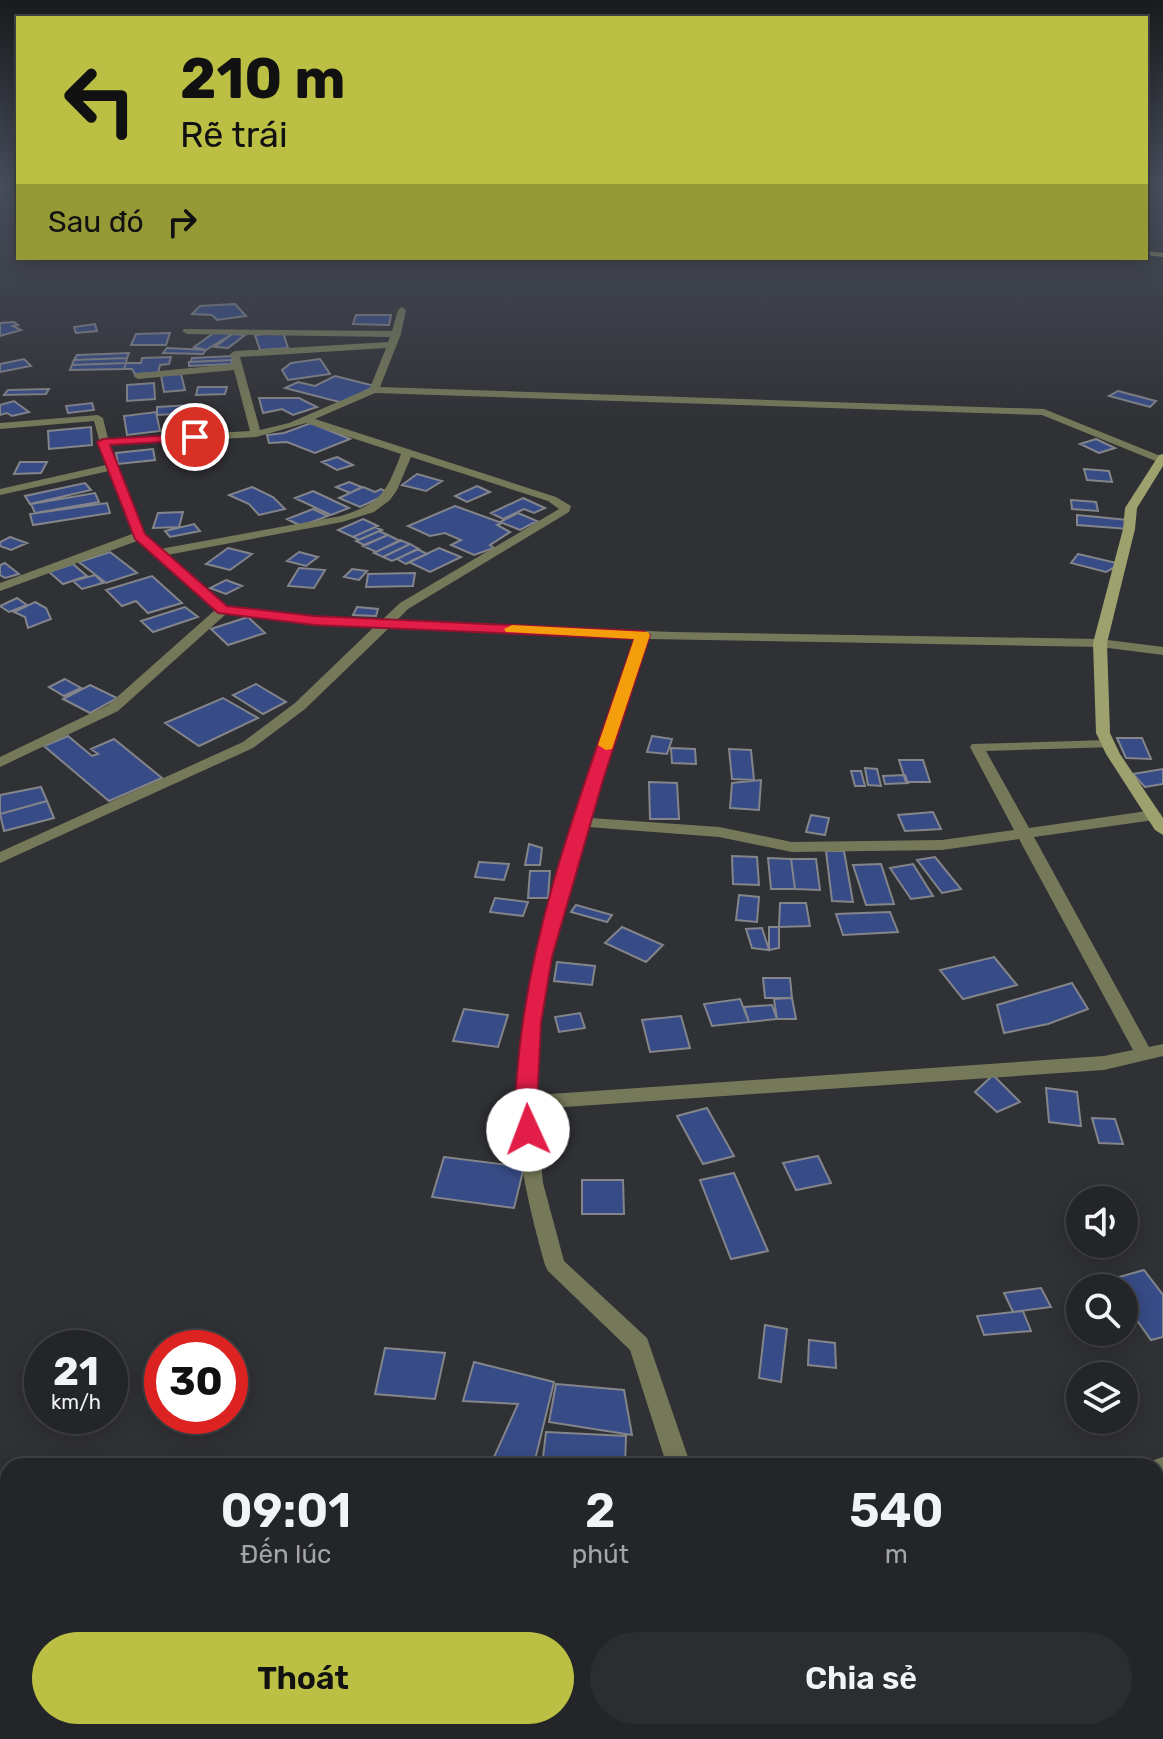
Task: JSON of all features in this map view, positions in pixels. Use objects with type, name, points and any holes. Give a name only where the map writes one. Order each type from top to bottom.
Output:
[{"type":"street","points":[[374,390],[402,310]]},
{"type":"street","points":[[187,331],[396,334]]},
{"type":"street","points":[[256,434],[234,356],[239,353],[392,345]]},
{"type":"street","points":[[138,376],[237,367]]},
{"type":"street","points":[[103,442],[256,434],[307,420],[374,390],[1044,412],[1162,459],[1131,508],[1129,529],[1100,643],[1103,733],[1163,830]]},
{"type":"street","points":[[0,426],[98,418],[103,442],[139,536],[223,610],[314,621],[643,635],[1100,643],[1163,651]]},
{"type":"street","points":[[2,855],[248,745],[291,714],[404,606],[565,510],[565,506],[552,499],[307,420]]},
{"type":"street","points":[[156,553],[342,519],[367,511],[387,500],[407,453]]},
{"type":"street","points":[[0,492],[114,467]]},
{"type":"street","points":[[0,587],[139,536]]},
{"type":"street","points":[[0,763],[113,708],[223,610]]},
{"type":"street","points":[[643,635],[542,957],[531,1023],[526,1103],[533,1183],[555,1265],[639,1345],[676,1458]]},
{"type":"street","points":[[526,1103],[1018,1070],[1104,1063],[1154,1052],[1024,833],[977,747],[1108,744]]},
{"type":"street","points":[[583,822],[719,832],[792,847],[942,845],[1154,815]]},
{"type":"building","points":[[235,304],[246,316],[217,320],[212,315],[192,314],[200,306]]},
{"type":"building","points":[[356,315],[391,315],[389,325],[353,324]]},
{"type":"building","points":[[14,322],[18,325],[13,326],[21,330],[0,336],[0,323]]},
{"type":"building","points":[[95,324],[97,331],[76,333],[74,327]]},
{"type":"building","points":[[215,332],[232,334],[206,350],[194,347]]},
{"type":"building","points":[[283,332],[288,348],[260,350],[255,335]]},
{"type":"building","points":[[170,333],[166,345],[131,345],[136,334]]},
{"type":"building","points":[[232,334],[245,335],[228,348],[215,347]]},
{"type":"building","points":[[167,348],[206,350],[203,354],[163,353]]},
{"type":"building","points":[[129,353],[127,358],[74,360],[77,355]]},
{"type":"building","points":[[233,356],[232,360],[191,362],[192,358]]},
{"type":"building","points":[[171,357],[169,364],[160,365],[158,373],[135,374],[132,369],[124,369],[126,363],[141,363],[142,358]]},
{"type":"building","points":[[127,358],[126,363],[72,365],[74,360]]},
{"type":"building","points":[[24,359],[31,366],[0,372],[0,364]]},
{"type":"building","points":[[320,359],[330,374],[288,380],[282,370],[291,363]]},
{"type":"building","points":[[232,360],[232,364],[189,366],[189,362]]},
{"type":"building","points":[[126,363],[124,369],[70,370],[72,365]]},
{"type":"building","points":[[181,374],[185,390],[164,392],[161,375]]},
{"type":"building","points":[[335,376],[375,386],[343,403],[285,388],[298,382],[315,386]]},
{"type":"building","points":[[154,383],[155,399],[127,401],[127,385]]},
{"type":"building","points":[[198,387],[227,387],[225,394],[196,395]]},
{"type":"building","points":[[49,389],[46,394],[4,395],[8,390]]},
{"type":"building","points":[[1118,391],[1156,401],[1150,407],[1109,396]]},
{"type":"building","points":[[259,398],[299,398],[317,407],[293,415],[282,409],[263,413]]},
{"type":"building","points":[[14,401],[29,412],[0,415],[0,405]]},
{"type":"building","points":[[92,403],[94,410],[68,413],[66,406]]},
{"type":"building","points":[[192,405],[191,413],[157,415],[157,407]]},
{"type":"building","points":[[156,412],[160,431],[127,435],[124,416]]},
{"type":"building","points":[[197,417],[195,427],[180,428],[178,418]]},
{"type":"building","points":[[311,423],[350,439],[315,453],[287,442],[269,443],[267,435],[284,433]]},
{"type":"building","points":[[91,427],[92,445],[49,449],[48,431]]},
{"type":"building","points":[[1096,439],[1115,448],[1099,453],[1080,444]]},
{"type":"building","points":[[153,449],[155,460],[118,464],[116,453]]},
{"type":"building","points":[[337,457],[353,465],[337,470],[322,462]]},
{"type":"building","points":[[20,462],[47,462],[41,473],[14,474]]},
{"type":"building","points":[[1084,469],[1109,471],[1112,482],[1087,480]]},
{"type":"building","points":[[417,474],[442,481],[426,491],[402,485]]},
{"type":"building","points":[[349,482],[362,487],[350,493],[336,487]]},
{"type":"building","points":[[85,483],[91,490],[30,504],[25,496]]},
{"type":"building","points":[[477,486],[490,492],[467,502],[455,496]]},
{"type":"building","points":[[252,487],[273,497],[285,509],[259,515],[249,504],[229,495]]},
{"type":"building","points":[[363,487],[390,493],[360,507],[339,498]]},
{"type":"building","points":[[313,491],[349,508],[331,515],[295,498]]},
{"type":"building","points":[[95,493],[99,502],[35,513],[31,504]]},
{"type":"building","points":[[523,498],[545,508],[534,513],[524,509],[503,519],[491,513]]},
{"type":"building","points":[[1071,500],[1096,502],[1098,511],[1072,509]]},
{"type":"building","points":[[107,503],[110,513],[33,525],[30,514]]},
{"type":"building","points":[[455,506],[502,523],[497,525],[510,532],[490,545],[494,548],[474,555],[451,545],[461,540],[445,533],[430,536],[408,526]]},
{"type":"building","points":[[313,509],[328,516],[301,526],[287,519]]},
{"type":"building","points":[[183,512],[179,527],[153,528],[158,513]]},
{"type":"building","points":[[518,513],[537,521],[520,530],[500,522]]},
{"type":"building","points":[[1077,515],[1128,520],[1129,529],[1077,525]]},
{"type":"building","points":[[363,519],[378,526],[353,537],[338,530]]},
{"type":"building","points":[[194,524],[200,531],[170,537],[165,531]]},
{"type":"building","points":[[375,527],[382,530],[359,540],[353,537]]},
{"type":"building","points":[[379,531],[388,535],[364,545],[356,541]]},
{"type":"building","points":[[388,535],[400,541],[376,552],[363,546]]},
{"type":"building","points":[[10,537],[27,543],[11,550],[0,546],[0,542]]},
{"type":"building","points":[[400,540],[410,544],[383,557],[374,553]]},
{"type":"building","points":[[410,544],[419,549],[392,561],[383,557]]},
{"type":"building","points":[[228,548],[252,554],[230,570],[206,564]]},
{"type":"building","points":[[439,548],[461,557],[430,572],[409,562]]},
{"type":"building","points":[[417,549],[427,554],[406,564],[397,559]]},
{"type":"building","points":[[110,552],[137,573],[106,583],[79,562]]},
{"type":"building","points":[[299,552],[318,557],[306,566],[287,561]]},
{"type":"building","points":[[1078,554],[1121,564],[1106,572],[1071,563]]},
{"type":"building","points":[[5,563],[19,574],[5,578],[0,575],[0,565]]},
{"type":"building","points":[[73,564],[87,576],[63,584],[49,572]]},
{"type":"building","points":[[299,568],[325,570],[314,588],[288,586]]},
{"type":"building","points":[[352,569],[367,571],[359,580],[344,577]]},
{"type":"building","points":[[415,573],[413,586],[366,587],[368,574]]},
{"type":"building","points":[[95,575],[103,583],[82,589],[73,581]]},
{"type":"building","points":[[152,576],[182,603],[148,613],[136,601],[122,606],[106,590]]},
{"type":"building","points":[[226,580],[242,586],[226,594],[210,588]]},
{"type":"building","points":[[17,598],[27,605],[9,612],[0,606]]},
{"type":"building","points":[[35,602],[46,608],[51,619],[28,628],[25,617],[14,612]]},
{"type":"building","points":[[185,607],[198,617],[153,632],[141,621]]},
{"type":"building","points":[[357,607],[378,609],[376,616],[353,615]]},
{"type":"building","points":[[248,617],[265,633],[228,645],[211,629]]},
{"type":"building","points":[[65,679],[81,688],[64,696],[49,687]]},
{"type":"building","points":[[256,684],[286,702],[263,714],[233,695]]},
{"type":"building","points":[[90,685],[117,698],[90,713],[63,699]]},
{"type":"building","points":[[223,698],[258,718],[199,746],[165,723]]},
{"type":"building","points":[[68,736],[92,756],[98,754],[91,749],[114,739],[162,778],[109,801],[44,746]]},
{"type":"building","points":[[652,736],[672,739],[667,754],[647,752]]},
{"type":"building","points":[[1117,738],[1142,738],[1151,759],[1126,758]]},
{"type":"building","points":[[671,748],[695,749],[696,764],[672,763]]},
{"type":"building","points":[[729,749],[751,750],[754,780],[732,779]]},
{"type":"building","points":[[899,760],[923,760],[930,782],[906,782]]},
{"type":"building","points":[[865,768],[877,769],[881,786],[868,785]]},
{"type":"building","points":[[1163,769],[1163,784],[1145,787],[1133,774]]},
{"type":"building","points":[[851,771],[861,771],[865,786],[855,786]]},
{"type":"building","points":[[905,775],[908,783],[885,784],[883,776]]},
{"type":"building","points":[[761,780],[759,810],[730,808],[732,783]]},
{"type":"building","points":[[649,782],[677,783],[679,819],[650,819]]},
{"type":"building","points":[[41,787],[47,801],[0,814],[0,795]]},
{"type":"building","points":[[47,801],[54,818],[4,831],[0,814]]},
{"type":"building","points":[[933,812],[941,829],[905,831],[898,815]]},
{"type":"building","points":[[811,815],[829,818],[825,835],[806,832]]},
{"type":"building","points":[[529,844],[542,848],[540,865],[525,865]]},
{"type":"building","points":[[826,851],[844,851],[853,902],[832,901]]},
{"type":"building","points":[[732,856],[757,857],[759,885],[733,884]]},
{"type":"building","points":[[935,857],[961,889],[942,893],[917,860]]},
{"type":"building","points":[[768,858],[791,859],[795,889],[771,889]]},
{"type":"building","points":[[791,859],[816,859],[820,890],[795,889]]},
{"type":"building","points":[[479,862],[509,864],[504,880],[475,877]]},
{"type":"building","points":[[881,864],[894,904],[866,905],[853,865]]},
{"type":"building","points":[[913,864],[933,896],[911,899],[890,868]]},
{"type":"building","points":[[530,871],[550,871],[548,898],[528,898]]},
{"type":"building","points":[[739,895],[759,897],[757,922],[736,920]]},
{"type":"building","points":[[495,898],[528,902],[523,916],[490,912]]},
{"type":"building","points":[[780,903],[806,903],[810,926],[779,927]]},
{"type":"building","points":[[576,905],[612,915],[607,922],[571,912]]},
{"type":"building","points":[[890,912],[898,932],[843,935],[836,914]]},
{"type":"building","points":[[622,927],[663,945],[646,962],[605,943]]},
{"type":"building","points":[[769,927],[779,927],[779,948],[769,950]]},
{"type":"building","points":[[762,928],[769,950],[752,948],[746,929]]},
{"type":"building","points":[[994,957],[1017,985],[963,999],[940,970]]},
{"type":"building","points":[[557,962],[595,966],[592,985],[554,981]]},
{"type":"building","points":[[763,978],[790,978],[792,998],[765,998]]},
{"type":"building","points":[[1072,983],[1088,1009],[1048,1024],[1004,1033],[997,1005]]},
{"type":"building","points":[[792,998],[796,1019],[777,1019],[774,999]]},
{"type":"building","points":[[740,999],[749,1022],[712,1026],[704,1004]]},
{"type":"building","points":[[772,1005],[777,1019],[749,1022],[744,1007]]},
{"type":"building","points":[[464,1009],[508,1015],[498,1047],[453,1041]]},
{"type":"building","points":[[580,1013],[585,1028],[559,1032],[555,1017]]},
{"type":"building","points":[[681,1016],[690,1048],[650,1052],[642,1020]]},
{"type":"building","points":[[993,1075],[1020,1102],[997,1112],[975,1092]]},
{"type":"building","points":[[1046,1088],[1077,1092],[1081,1126],[1049,1122]]},
{"type":"building","points":[[707,1108],[734,1156],[703,1164],[677,1116]]},
{"type":"building","points":[[1092,1118],[1115,1119],[1123,1144],[1099,1143]]},
{"type":"building","points":[[818,1156],[831,1183],[796,1190],[783,1163]]},
{"type":"building","points":[[444,1157],[524,1167],[514,1208],[432,1197]]},
{"type":"building","points":[[734,1173],[768,1251],[731,1259],[700,1180]]},
{"type":"building","points":[[582,1180],[623,1180],[624,1214],[582,1214]]},
{"type":"building","points":[[1144,1270],[1163,1295],[1163,1337],[1151,1340],[1138,1322],[1138,1274],[1130,1274]]},
{"type":"building","points":[[1041,1288],[1051,1307],[1013,1312],[1004,1293]]},
{"type":"building","points":[[1023,1311],[1031,1331],[984,1335],[977,1316]]},
{"type":"building","points":[[765,1325],[787,1329],[781,1382],[759,1378]]},
{"type":"building","points":[[809,1340],[835,1343],[836,1368],[808,1365]]},
{"type":"building","points":[[385,1348],[445,1353],[435,1399],[375,1394]]},
{"type":"building","points":[[474,1362],[554,1382],[535,1458],[494,1457],[518,1404],[463,1401]]},
{"type":"building","points":[[556,1384],[624,1390],[632,1435],[549,1422]]},
{"type":"building","points":[[546,1432],[626,1436],[625,1458],[543,1458]]},
{"type":"slow traffic","points":[[512,629],[643,635],[606,745]]},
{"type":"route","points":[[195,437],[103,442],[139,536],[223,610],[314,621],[643,635],[594,780],[542,957],[531,1023],[526,1103],[528,1130]]}]
